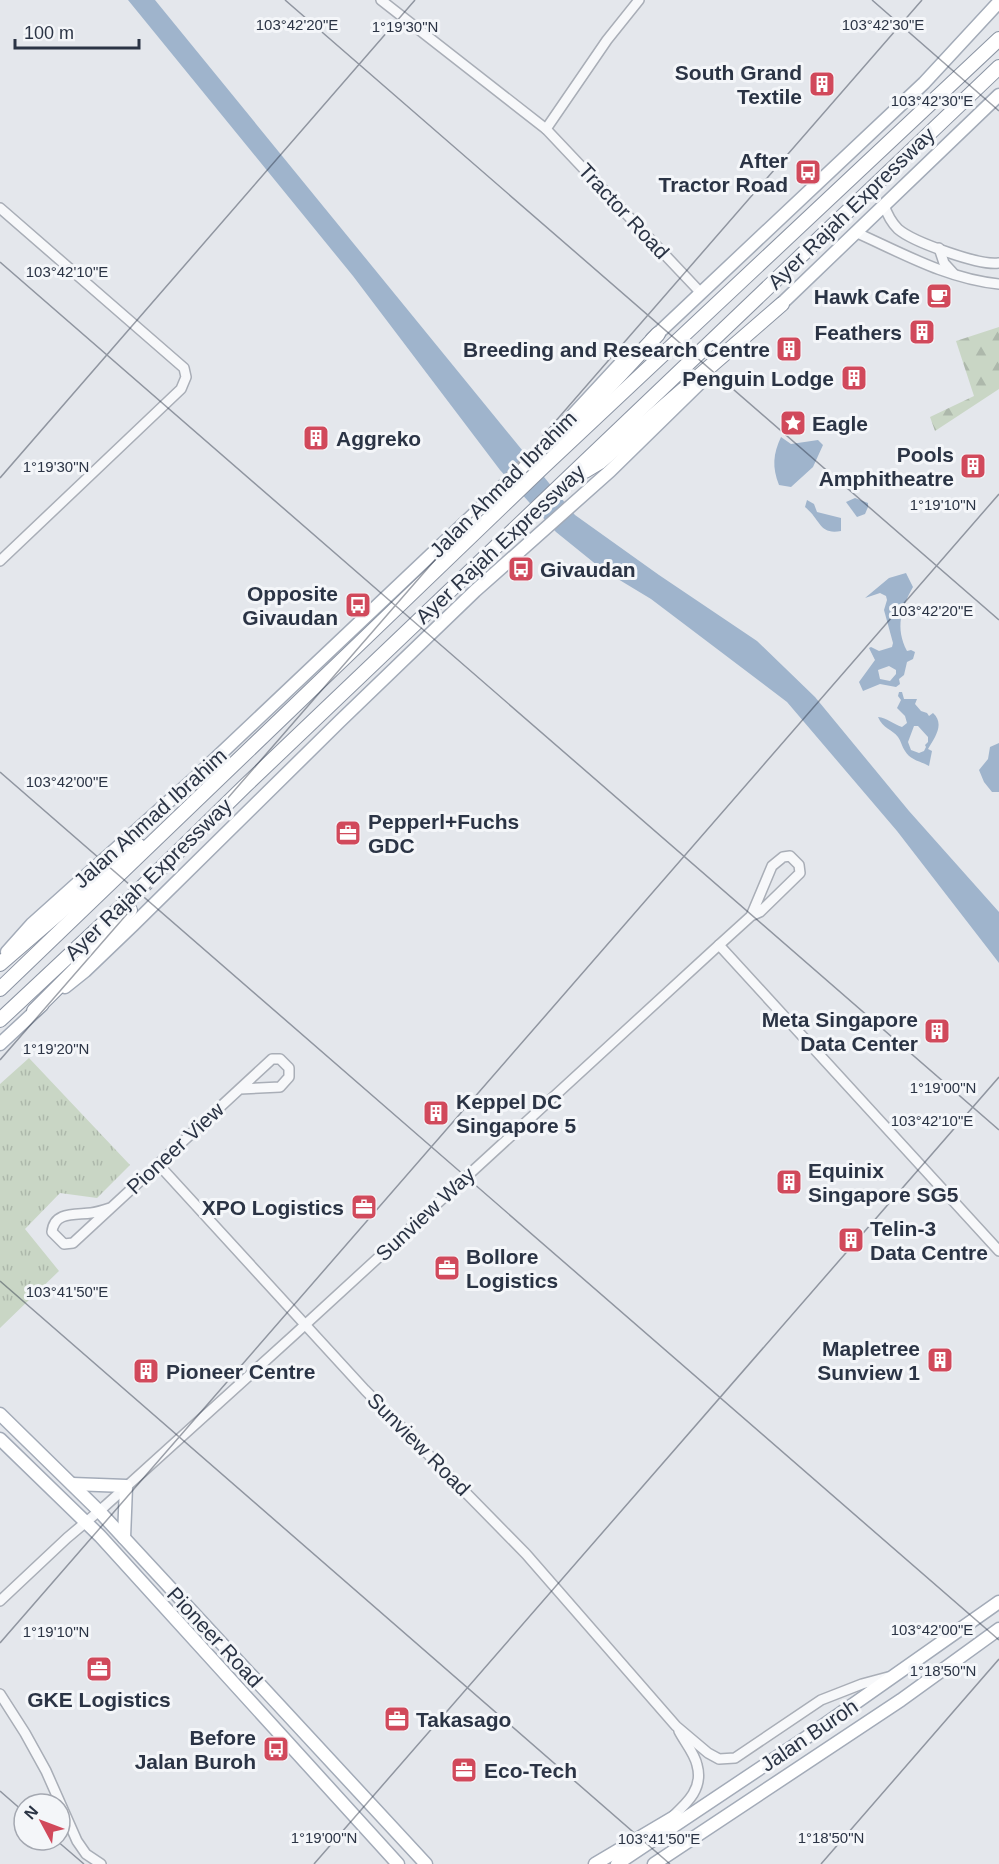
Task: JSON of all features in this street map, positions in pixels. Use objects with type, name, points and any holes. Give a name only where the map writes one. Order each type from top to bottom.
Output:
[{"type":"highway","name":"Ayer Rajah Expressway","points":[[0,989],[542,468],[999,39]]},
{"type":"highway","name":"Ayer Rajah Expressway","points":[[0,1020],[140,889],[999,66]]},
{"type":"highway","points":[[567,481],[600,462],[782,304]]},
{"type":"highway","points":[[542,468],[548,452],[658,334]]},
{"type":"highway","points":[[0,962],[133,848],[179,816]]},
{"type":"highway","points":[[34,1011],[134,906],[140,889]]},
{"type":"main road","name":"Jalan Ahmad Ibrahim","points":[[0,962],[32,924],[196,777],[483,506],[545,445],[619,364],[658,334],[924,83],[999,2]]},
{"type":"main road","points":[[0,1044],[34,1011],[85,971],[475,591],[610,471],[999,95]]},
{"type":"main road","name":"Pioneer Road","points":[[0,1414],[99,1511],[426,1864]]},
{"type":"main road","name":"Pioneer Road","points":[[0,1440],[87,1522],[398,1864]]},
{"type":"main road","points":[[72,1484],[126,1486],[124,1538]]},
{"type":"main road","name":"Jalan Buroh","points":[[616,1864],[897,1675],[999,1602]]},
{"type":"main road","name":"Jalan Buroh","points":[[654,1864],[901,1700],[999,1629]]},
{"type":"main road","points":[[595,1864],[671,1818],[730,1789]]},
{"type":"street","name":"Tractor Road","points":[[381,0],[546,129],[701,293]]},
{"type":"street","points":[[546,129],[607,40],[639,0]]},
{"type":"street","points":[[884,205],[894,238],[928,266],[955,275],[999,284]]},
{"type":"street","points":[[0,208],[184,368],[186,376],[181,389],[0,561]]},
{"type":"street","points":[[855,232],[939,248],[975,261],[999,263]]},
{"type":"street","points":[[928,266],[939,248]]},
{"type":"street","points":[[939,248],[944,263],[955,275]]},
{"type":"street","name":"Sunview Way","points":[[0,1601],[306,1324],[718,945],[751,916],[760,912],[800,873],[799,865],[789,856],[783,857],[772,866],[751,916]]},
{"type":"street","points":[[718,945],[999,1251]]},
{"type":"street","name":"Pioneer View","points":[[110,1208],[89,1214],[68,1213],[55,1223],[52,1232],[64,1244],[70,1244],[110,1208],[240,1089],[272,1059],[280,1059],[289,1068],[289,1077],[280,1087],[240,1089]]},
{"type":"street","name":"Sunview Road","points":[[158,1164],[365,1390],[526,1554],[676,1726],[714,1756],[719,1759],[735,1758],[821,1700],[862,1684],[897,1675]]},
{"type":"street","points":[[0,1694],[46,1771],[77,1840],[86,1854],[101,1864]]},
{"type":"street","name":"Sunview Road","points":[[671,1818],[692,1798],[698,1780],[698,1764],[676,1726]]},
{"type":"green space","points":[[999,327],[999,389],[935,431],[930,417],[974,396],[956,341]]},
{"type":"green space","points":[[29,1058],[130,1165],[97,1198],[60,1193],[25,1229],[59,1271],[0,1328],[0,1084]]},
{"type":"water","points":[[128,0],[155,0],[575,515],[757,641],[815,697],[909,811],[999,912],[999,963],[897,831],[787,702],[651,599],[603,570],[556,532],[500,470],[353,276]]},
{"type":"water","points":[[781,437],[791,444],[818,440],[823,445],[813,467],[791,487],[779,485],[775,472],[776,449]]},
{"type":"water","points":[[855,498],[868,503],[865,514],[857,517],[846,502]]},
{"type":"water","points":[[807,500],[814,504],[817,512],[841,518],[841,531],[834,532],[824,529],[805,507]]},
{"type":"water","points":[[906,573],[913,587],[905,603],[900,626],[907,651],[915,652],[913,659],[907,662],[904,675],[899,679],[900,684],[896,687],[880,684],[863,691],[859,682],[875,660],[869,648],[879,651],[892,647],[893,643],[884,610],[886,596],[880,593],[865,598],[889,578]],"holes":[[[889,666],[896,670],[896,674],[890,681],[880,679],[878,670]]]},
{"type":"water","points":[[899,692],[902,692],[904,699],[917,699],[915,704],[921,711],[929,716],[933,713],[937,717],[938,731],[928,749],[932,751],[929,766],[910,756],[898,737],[882,724],[878,717],[902,727],[907,723],[905,716],[897,708],[901,700],[898,696]],"holes":[[[914,726],[918,726],[928,737],[924,751],[919,753],[911,750],[908,742]]]},
{"type":"water","points":[[999,743],[999,792],[992,792],[984,782],[979,770],[988,759],[990,747]]},
{"type":"place","name":"South Grand Textile","points":[[822,84]]},
{"type":"place","name":"After Tractor Road","points":[[808,172]]},
{"type":"place","name":"Hawk Cafe","points":[[939,296]]},
{"type":"place","name":"Feathers","points":[[922,332]]},
{"type":"place","name":"Breeding and Research Centre","points":[[789,349]]},
{"type":"place","name":"Penguin Lodge","points":[[854,378]]},
{"type":"place","name":"Eagle","points":[[793,423]]},
{"type":"place","name":"Aggreko","points":[[316,438]]},
{"type":"place","name":"Pools Amphitheatre","points":[[973,466]]},
{"type":"place","name":"Givaudan","points":[[521,569]]},
{"type":"place","name":"Opposite Givaudan","points":[[358,605]]},
{"type":"place","name":"Pepperl+Fuchs GDC","points":[[348,833]]},
{"type":"place","name":"Meta Singapore Data Center","points":[[937,1031]]},
{"type":"place","name":"Keppel DC Singapore 5","points":[[436,1113]]},
{"type":"place","name":"Equinix Singapore SG5","points":[[789,1182]]},
{"type":"place","name":"XPO Logistics","points":[[364,1207]]},
{"type":"place","name":"Telin-3 Data Centre","points":[[851,1240]]},
{"type":"place","name":"Bollore Logistics","points":[[447,1268]]},
{"type":"place","name":"Mapletree Sunview 1","points":[[940,1360]]},
{"type":"place","name":"Pioneer Centre","points":[[146,1371]]},
{"type":"place","name":"GKE Logistics","points":[[99,1669]]},
{"type":"place","name":"Takasago","points":[[397,1719]]},
{"type":"place","name":"Before Jalan Buroh","points":[[276,1749]]},
{"type":"place","name":"Eco-Tech","points":[[464,1770]]}]
